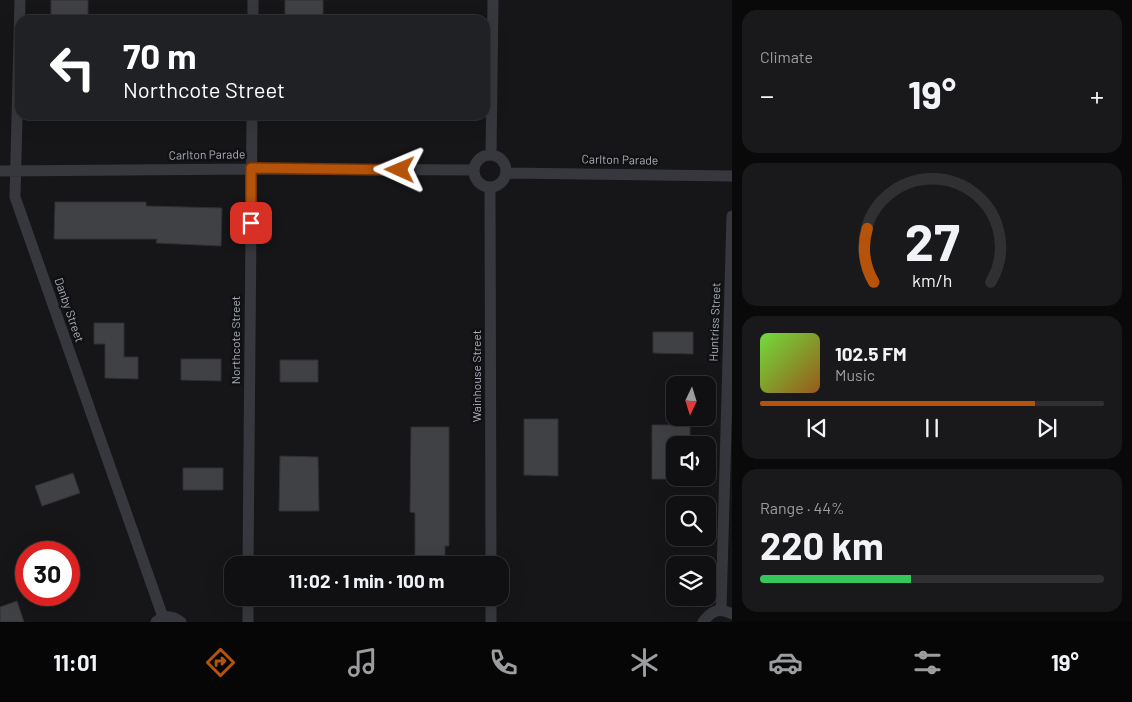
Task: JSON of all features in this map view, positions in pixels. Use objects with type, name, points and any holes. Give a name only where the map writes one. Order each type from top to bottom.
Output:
[{"type":"street","name":"Danby Street","points":[[20,0],[20,15]]},
{"type":"street","points":[[253,0],[253,15]]},
{"type":"street","points":[[491,154],[493,0]]},
{"type":"street","name":"Danby Street","points":[[18,120],[15,197],[159,620]]},
{"type":"street","name":"Northcote Street","points":[[248,556],[252,120]]},
{"type":"street","points":[[491,154],[499,157],[506,164],[507,173],[504,180],[498,186],[490,187],[482,185],[476,179],[474,170],[476,162],[482,156],[491,154]]},
{"type":"street","name":"Carlton Parade","points":[[0,171],[251,168],[474,170]]},
{"type":"street","name":"Carlton Parade","points":[[507,173],[732,176]]},
{"type":"street","name":"Wainhouse Street","points":[[490,187],[491,556]]},
{"type":"street","name":"Huntriss Street","points":[[726,612],[732,216]]},
{"type":"street","points":[[248,606],[248,622]]},
{"type":"street","points":[[491,606],[491,622]]},
{"type":"street","points":[[703,622],[711,612],[726,612]]},
{"type":"street","points":[[159,620],[170,616],[180,622]]},
{"type":"building","points":[[51,0],[88,0],[88,15],[51,15]]},
{"type":"building","points":[[285,0],[323,0],[323,15],[285,15]]},
{"type":"building","points":[[55,202],[146,202],[146,206],[222,208],[221,246],[156,243],[157,239],[54,239]]},
{"type":"building","points":[[94,323],[124,323],[124,357],[138,357],[138,379],[105,378],[105,344],[94,344]]},
{"type":"building","points":[[653,332],[693,332],[693,354],[653,353]]},
{"type":"building","points":[[181,359],[221,359],[221,381],[181,380]]},
{"type":"building","points":[[280,360],[318,360],[318,382],[280,382]]},
{"type":"building","points":[[524,419],[558,419],[558,476],[524,475]]},
{"type":"building","points":[[652,425],[690,426],[690,436],[666,436],[666,479],[652,479]]},
{"type":"building","points":[[411,427],[449,427],[449,546],[445,546],[445,556],[415,556],[415,513],[410,512]]},
{"type":"building","points":[[280,456],[318,457],[319,511],[279,511]]},
{"type":"building","points":[[183,468],[223,468],[223,490],[183,490]]},
{"type":"building","points":[[73,473],[80,493],[42,506],[35,486]]},
{"type":"building","points":[[15,602],[15,606],[19,606],[24,622],[0,622],[0,607]]},
{"type":"route","points":[[251,223],[251,168],[400,170]]}]
